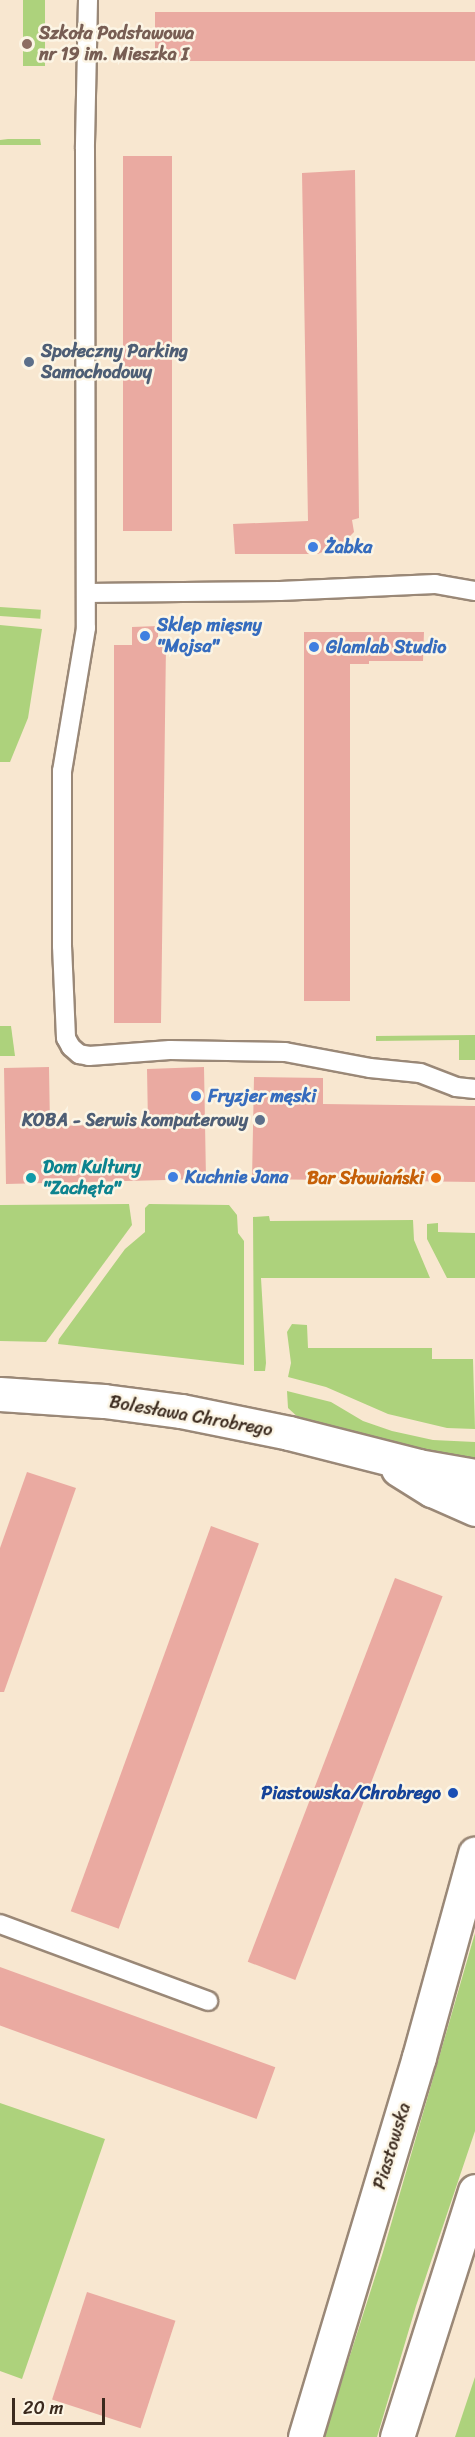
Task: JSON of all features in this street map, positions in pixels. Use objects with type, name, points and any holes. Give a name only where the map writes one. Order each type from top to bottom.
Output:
[{"type":"main road","name":"Bolesława Chrobrego","points":[[0,1394],[104,1401],[182,1411],[289,1433],[379,1457],[475,1476]]},
{"type":"main road","name":"Bolesława Chrobrego","points":[[379,1457],[432,1490],[475,1509]]},
{"type":"main road","name":"Piastowska","points":[[305,2437],[419,2057],[475,1854]]},
{"type":"main road","points":[[397,2437],[475,2191]]},
{"type":"lane","points":[[88,0],[85,149],[86,628],[62,771],[62,946],[66,1038],[71,1047],[89,1056],[170,1050],[285,1052],[370,1068],[420,1073],[456,1087],[475,1089]]},
{"type":"lane","points":[[86,593],[280,591],[435,584],[475,591]]},
{"type":"lane","points":[[0,1924],[208,2001]]},
{"type":"green space","points":[[23,0],[45,0],[45,66],[23,66]]},
{"type":"green space","points":[[40,139],[41,145],[0,145],[0,140]]},
{"type":"green space","points":[[0,607],[41,610],[40,619],[0,616]]},
{"type":"green space","points":[[0,625],[42,629],[28,718],[10,762],[0,762]]},
{"type":"green space","points":[[0,1026],[11,1026],[15,1056],[0,1056]]},
{"type":"green space","points":[[475,1035],[475,1060],[459,1060],[459,1040],[376,1041],[376,1036]]},
{"type":"green space","points":[[129,1204],[132,1225],[46,1342],[0,1341],[0,1205]]},
{"type":"green space","points":[[149,1204],[229,1205],[237,1215],[238,1233],[244,1241],[244,1365],[58,1344],[59,1339],[125,1249],[145,1232],[145,1208]]},
{"type":"green space","points":[[269,1216],[270,1221],[413,1220],[414,1240],[430,1278],[261,1278],[266,1363],[265,1371],[254,1371],[253,1217]]},
{"type":"green space","points":[[438,1223],[438,1232],[475,1233],[475,1278],[447,1278],[427,1239],[427,1224]]},
{"type":"green space","points":[[292,1324],[307,1325],[308,1348],[432,1348],[432,1359],[473,1359],[475,1429],[447,1428],[388,1414],[326,1387],[288,1377],[291,1363],[287,1332]]},
{"type":"green space","points":[[287,1391],[331,1402],[363,1421],[392,1431],[433,1440],[475,1442],[475,1461],[300,1419],[288,1408]]},
{"type":"green space","points":[[475,1933],[475,2131],[416,2306],[377,2437],[324,2437],[383,2252]]},
{"type":"green space","points":[[0,2103],[105,2139],[22,2379],[0,2371]]},
{"type":"green space","points":[[475,2377],[475,2437],[455,2437]]},
{"type":"building","points":[[155,12],[475,12],[475,61],[155,61]]},
{"type":"building","points":[[123,156],[172,156],[172,531],[123,531]]},
{"type":"building","points":[[355,170],[359,518],[352,520],[354,532],[344,542],[318,554],[235,554],[233,524],[308,521],[302,173]]},
{"type":"building","points":[[158,626],[158,645],[166,645],[161,1023],[114,1023],[114,645],[132,645],[132,627]]},
{"type":"building","points":[[304,632],[424,632],[423,661],[369,661],[369,664],[350,664],[350,1001],[304,1001]]},
{"type":"building","points":[[49,1067],[50,1126],[148,1124],[147,1069],[204,1067],[206,1179],[6,1184],[4,1068]]},
{"type":"building","points":[[254,1077],[323,1078],[323,1104],[475,1106],[475,1182],[252,1179]]},
{"type":"building","points":[[27,1472],[76,1488],[4,1692],[0,1692],[0,1548]]},
{"type":"building","points":[[211,1526],[259,1543],[119,1929],[71,1911]]},
{"type":"building","points":[[395,1578],[443,1596],[295,1980],[248,1962]]},
{"type":"building","points":[[0,1967],[275,2067],[257,2119],[0,2026]]},
{"type":"building","points":[[87,2292],[175,2321],[141,2428],[52,2399]]},
{"type":"place","name":"Szkoła Podstawowa nr 19 im. Mieszka I","points":[[27,44]]},
{"type":"place","name":"Społeczny Parking Samochodowy","points":[[29,362]]},
{"type":"place","name":"Żabka","points":[[313,547]]},
{"type":"place","name":"Sklep mięsny \"Mojsa\"","points":[[145,636]]},
{"type":"place","name":"Glamlab Studio","points":[[314,647]]},
{"type":"place","name":"Fryzjer męski","points":[[196,1096]]},
{"type":"place","name":"KOBA - Serwis komputerowy","points":[[260,1120]]},
{"type":"place","name":"Kuchnie Jana","points":[[173,1177]]},
{"type":"place","name":"Dom Kultury \"Zachęta\"","points":[[31,1178]]},
{"type":"place","name":"Bar Słowiański","points":[[436,1178]]},
{"type":"place","name":"Piastowska/Chrobrego","points":[[453,1793]]}]
